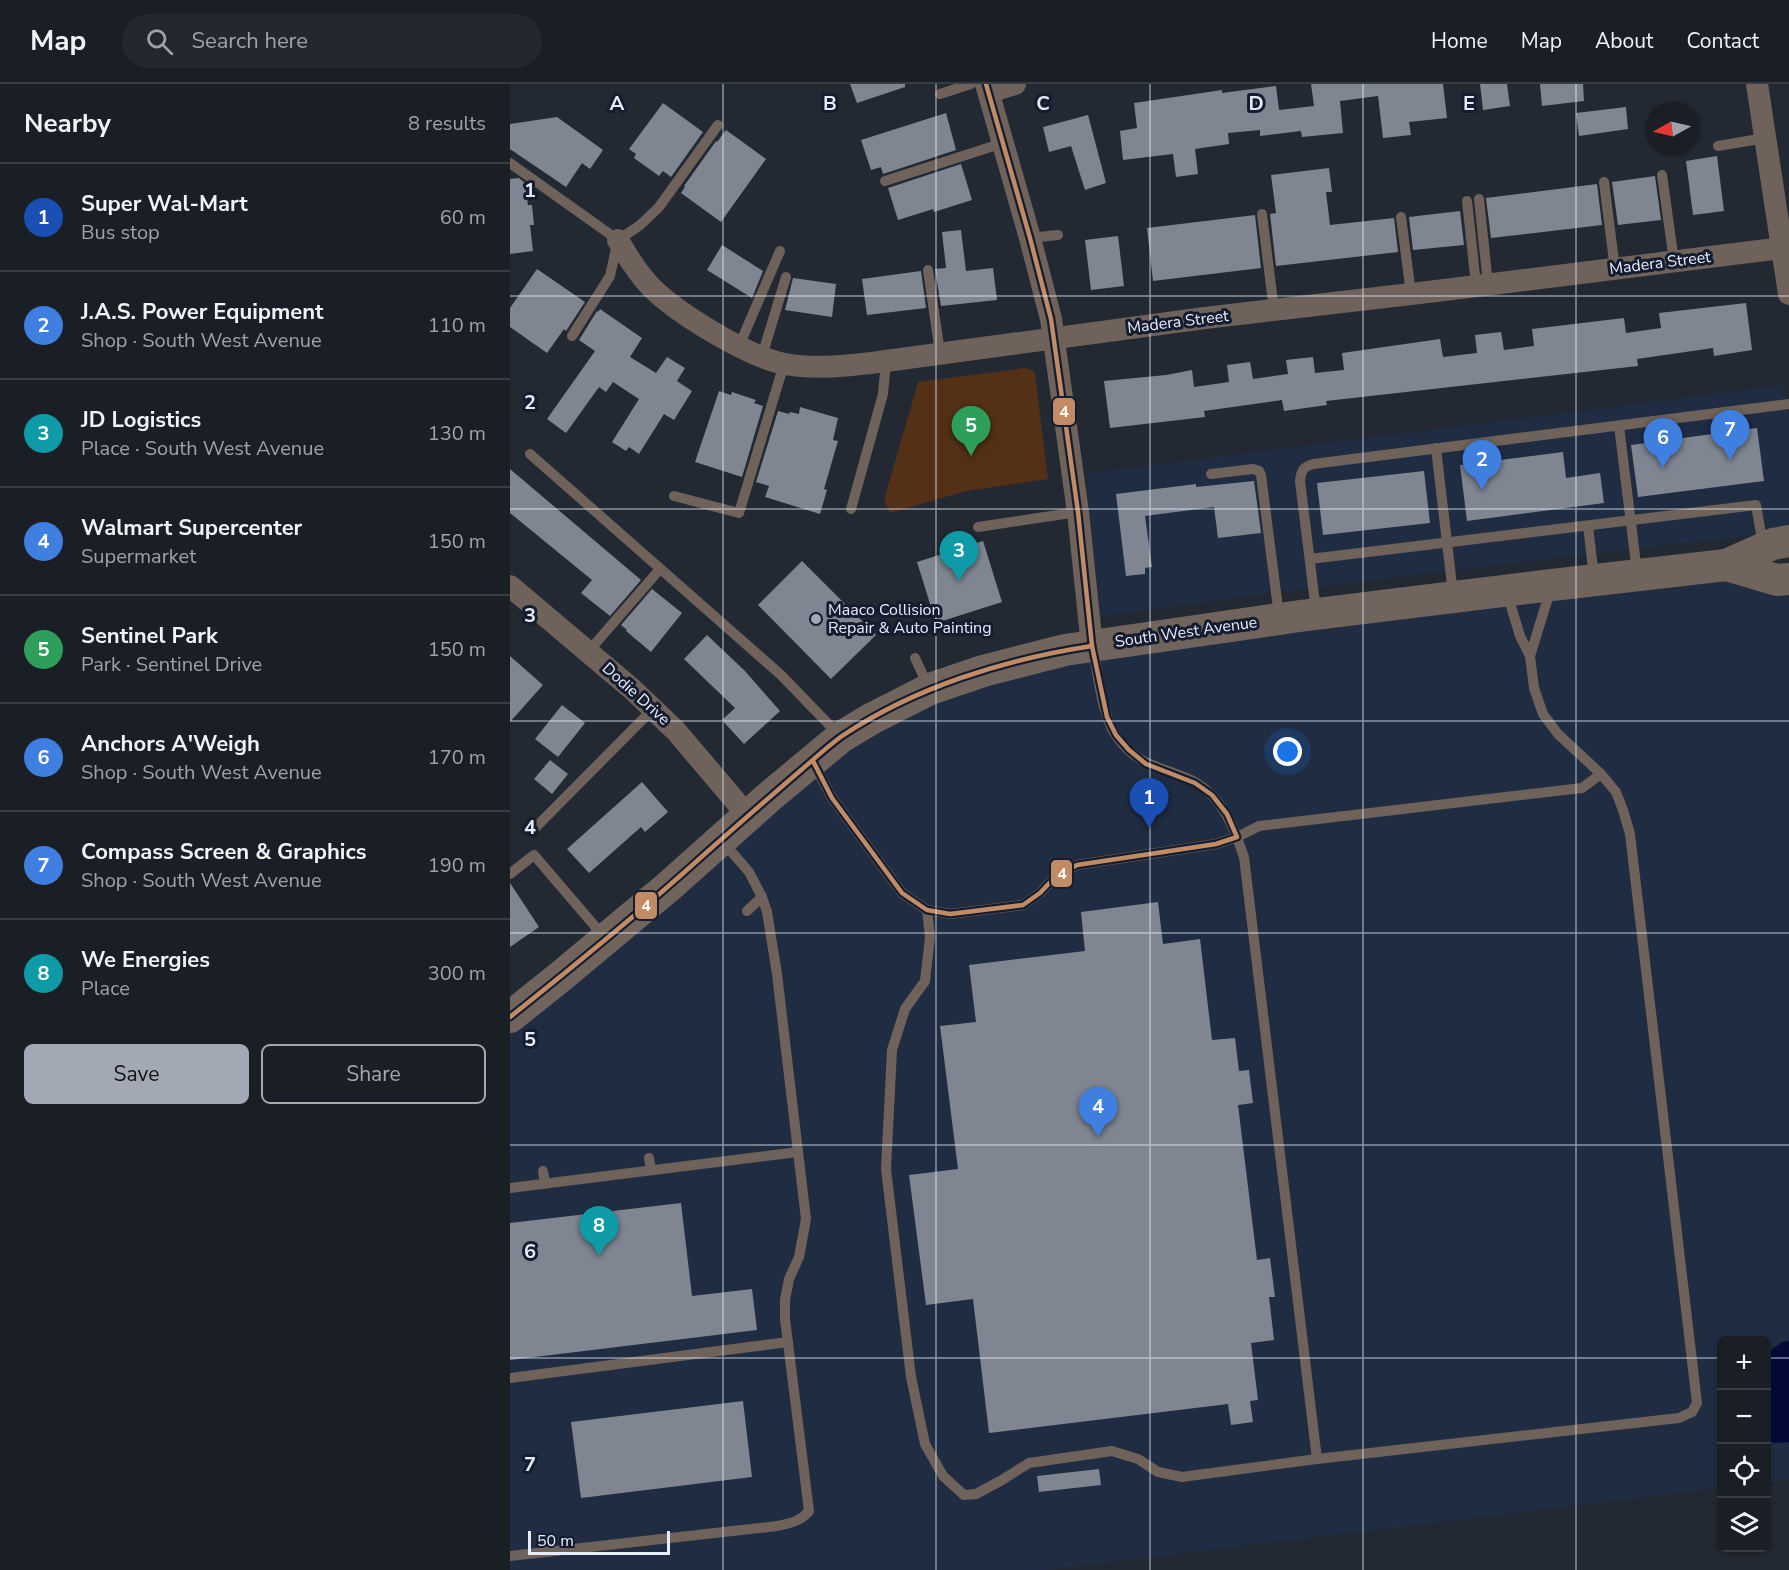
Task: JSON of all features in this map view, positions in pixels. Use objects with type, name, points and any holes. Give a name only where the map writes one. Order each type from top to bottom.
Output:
[{"type":"street","points":[[1015,84],[982,87],[1003,143],[1051,319],[1092,646]]},
{"type":"street","points":[[1757,84],[1789,294]]},
{"type":"street","name":"Madera Street","points":[[618,240],[639,273],[665,299],[739,346],[784,364],[813,366],[886,361],[1274,310],[1782,248]]},
{"type":"street","name":"South West Avenue","points":[[510,1017],[552,984],[841,737],[930,689],[983,671],[1065,650],[1317,614],[1726,565],[1776,545]]},
{"type":"street","name":"South West Avenue","points":[[1726,565],[1777,580],[1789,579]]},
{"type":"street","name":"Dodie Drive","points":[[512,594],[588,652],[676,731],[748,816]]},
{"type":"lane","points":[[940,94],[982,87]]},
{"type":"lane","points":[[572,336],[610,276],[618,240],[639,226],[659,207],[718,124]]},
{"type":"lane","points":[[1718,146],[1765,138]]},
{"type":"lane","points":[[885,181],[1003,143]]},
{"type":"lane","points":[[510,163],[618,240]]},
{"type":"lane","points":[[1662,175],[1674,261]]},
{"type":"lane","points":[[1604,182],[1615,269]]},
{"type":"lane","points":[[1479,199],[1482,285]]},
{"type":"lane","points":[[1467,201],[1482,285]]},
{"type":"lane","points":[[1262,214],[1274,310]]},
{"type":"lane","points":[[1401,217],[1411,294]]},
{"type":"lane","points":[[1030,238],[1058,235]]},
{"type":"lane","points":[[739,346],[780,251]]},
{"type":"lane","points":[[928,270],[940,353]]},
{"type":"lane","points":[[762,356],[786,277]]},
{"type":"lane","points":[[851,509],[883,394],[886,361]]},
{"type":"lane","points":[[674,496],[739,513],[784,364]]},
{"type":"lane","points":[[1317,614],[1300,481],[1305,467],[1313,464],[1789,404]]},
{"type":"lane","points":[[1619,426],[1637,575]]},
{"type":"lane","points":[[1436,448],[1454,597]]},
{"type":"lane","points":[[530,454],[781,675],[841,737]]},
{"type":"lane","points":[[1211,474],[1246,469],[1258,471],[1261,476],[1268,560],[1279,619]]},
{"type":"lane","points":[[1310,559],[1756,505],[1776,545]]},
{"type":"lane","points":[[978,527],[1012,527],[1077,512]]},
{"type":"lane","points":[[1588,526],[1594,580]]},
{"type":"lane","points":[[588,652],[660,569]]},
{"type":"lane","points":[[1530,656],[1552,585]]},
{"type":"lane","points":[[927,910],[930,938],[925,981],[905,1009],[892,1050],[886,1169],[911,1377],[925,1444],[943,1476],[964,1495],[976,1494],[1029,1463],[1112,1451],[1138,1459],[1158,1472],[1182,1478],[1317,1458],[1679,1418],[1692,1412],[1697,1403],[1630,834],[1616,792],[1601,774],[1569,746],[1543,714],[1534,688],[1530,656],[1520,636],[1507,590]]},
{"type":"lane","points":[[1092,646],[1107,717],[1116,735],[1146,764],[1195,783],[1212,795],[1227,814],[1244,857],[1317,1458]]},
{"type":"lane","points":[[915,658],[930,689]]},
{"type":"lane","points":[[535,828],[653,710]]},
{"type":"lane","points":[[813,761],[832,798],[902,893],[927,910],[950,914],[1023,905],[1040,893],[1056,877],[1077,865],[1216,844],[1259,826],[1582,788],[1601,774]]},
{"type":"lane","points":[[510,1556],[777,1526],[795,1523],[809,1510],[785,1300],[789,1279],[799,1257],[806,1219],[771,936],[762,897],[749,872],[722,840]]},
{"type":"lane","points":[[510,874],[534,855],[605,938]]},
{"type":"lane","points":[[747,911],[762,897]]},
{"type":"lane","points":[[754,1145],[755,1157]]},
{"type":"lane","points":[[701,1152],[703,1164]]},
{"type":"lane","points":[[510,1188],[798,1152]]},
{"type":"lane","points":[[649,1158],[651,1170]]},
{"type":"lane","points":[[598,1165],[600,1176]]},
{"type":"lane","points":[[543,1171],[546,1183]]},
{"type":"lane","points":[[510,1378],[788,1341]]},
{"type":"shaded area","points":[[1026,368],[1035,374],[1048,479],[966,491],[890,513],[884,500],[918,382]]},
{"type":"shaded area","points":[[1784,385],[1789,419],[1789,528],[1705,541],[1405,576],[1093,617],[1088,571],[1089,473]]},
{"type":"shaded area","points":[[1631,578],[1789,581],[1789,1480],[1771,1482],[1771,1336],[1717,1336],[1717,1488],[1047,1570],[510,1570],[510,1019],[843,738],[983,672]]},
{"type":"shaded area","points":[[1789,1341],[1789,1442],[1774,1443],[1771,1442],[1771,1350],[1782,1342]]},
{"type":"building","points":[[850,84],[905,84],[905,87],[857,103]]},
{"type":"building","points":[[1311,84],[1443,84],[1447,118],[1409,122],[1411,135],[1383,138],[1378,96],[1340,101],[1343,133],[1302,137],[1301,131],[1260,136],[1260,130],[1228,133],[1229,144],[1195,149],[1198,174],[1176,177],[1173,154],[1123,160],[1120,131],[1137,128],[1134,103],[1222,90],[1222,93],[1276,86],[1279,110],[1314,106]]},
{"type":"building","points":[[1480,84],[1507,84],[1510,106],[1483,110]]},
{"type":"building","points":[[1540,84],[1583,84],[1584,101],[1542,106]]},
{"type":"building","points":[[663,103],[703,132],[671,177],[663,171],[659,176],[634,158],[636,154],[629,149]]},
{"type":"building","points":[[1626,107],[1628,129],[1579,136],[1576,113]]},
{"type":"building","points":[[946,113],[956,150],[883,174],[881,167],[871,170],[861,140]]},
{"type":"building","points":[[1088,115],[1106,183],[1085,190],[1071,146],[1049,152],[1043,127]]},
{"type":"building","points":[[557,117],[603,150],[590,169],[582,163],[566,187],[510,149],[510,124]]},
{"type":"building","points":[[726,130],[766,159],[721,222],[681,193]]},
{"type":"building","points":[[1717,156],[1724,211],[1693,215],[1686,161]]},
{"type":"building","points":[[961,164],[972,200],[898,220],[888,188]]},
{"type":"building","points":[[1329,168],[1332,192],[1326,192],[1330,225],[1394,218],[1398,252],[1276,266],[1270,214],[1276,213],[1271,175]]},
{"type":"building","points":[[1655,176],[1661,220],[1618,225],[1612,182]]},
{"type":"building","points":[[519,178],[525,183],[528,205],[532,205],[534,225],[530,225],[533,251],[510,254],[510,179]]},
{"type":"building","points":[[1597,184],[1602,225],[1491,238],[1486,198]]},
{"type":"building","points":[[1460,211],[1464,245],[1413,250],[1409,217]]},
{"type":"building","points":[[1255,215],[1261,268],[1153,281],[1147,228]]},
{"type":"building","points":[[961,230],[966,271],[993,268],[997,300],[941,306],[935,269],[946,268],[942,232]]},
{"type":"building","points":[[1118,236],[1124,286],[1091,290],[1085,240]]},
{"type":"building","points":[[722,245],[763,271],[752,298],[707,270]]},
{"type":"building","points":[[537,269],[585,302],[566,331],[564,329],[547,353],[510,327],[510,308]]},
{"type":"building","points":[[921,271],[926,308],[867,315],[862,279]]},
{"type":"building","points":[[793,278],[836,284],[832,317],[785,310]]},
{"type":"building","points":[[1746,303],[1752,350],[1714,356],[1713,348],[1637,359],[1638,366],[1326,401],[1327,405],[1284,411],[1282,400],[1204,411],[1205,417],[1110,428],[1104,381],[1192,370],[1194,387],[1229,382],[1227,365],[1250,362],[1253,379],[1288,374],[1286,360],[1313,357],[1315,373],[1344,370],[1342,353],[1440,339],[1443,357],[1477,353],[1475,335],[1501,332],[1504,350],[1534,346],[1532,329],[1624,318],[1626,333],[1661,328],[1659,313]]},
{"type":"building","points":[[600,309],[642,338],[630,357],[656,373],[667,357],[685,368],[677,381],[692,391],[674,420],[664,414],[639,454],[629,447],[626,451],[612,442],[639,399],[613,382],[606,392],[599,387],[566,433],[547,419],[595,351],[579,340]]},
{"type":"building","points":[[719,391],[731,395],[732,392],[756,400],[754,403],[763,406],[742,477],[695,462]]},
{"type":"building","points":[[800,407],[838,418],[833,440],[838,441],[824,489],[827,490],[820,514],[765,497],[769,486],[756,482],[778,411],[799,414]]},
{"type":"building","points":[[1757,428],[1764,481],[1638,497],[1631,445]]},
{"type":"building","points":[[1563,452],[1566,478],[1600,473],[1604,503],[1467,521],[1460,465]]},
{"type":"building","points":[[510,469],[641,580],[610,616],[581,593],[592,580],[510,513]]},
{"type":"building","points":[[1424,471],[1430,523],[1323,535],[1317,483]]},
{"type":"building","points":[[1254,481],[1261,533],[1218,538],[1214,507],[1145,516],[1152,567],[1145,568],[1145,574],[1126,576],[1116,494],[1196,484],[1196,487]]},
{"type":"building","points":[[983,541],[1002,602],[936,623],[917,562]]},
{"type":"building","points":[[802,561],[876,635],[831,679],[758,605]]},
{"type":"building","points":[[652,589],[682,613],[651,652],[621,625]]},
{"type":"building","points":[[707,635],[745,671],[780,711],[744,744],[722,720],[735,708],[684,659]]},
{"type":"building","points":[[510,656],[543,685],[510,722]]},
{"type":"building","points":[[562,705],[585,723],[558,757],[535,739]]},
{"type":"building","points":[[550,760],[568,774],[552,794],[534,779]]},
{"type":"building","points":[[642,782],[668,812],[645,832],[641,827],[589,873],[567,849]]},
{"type":"building","points":[[510,883],[539,927],[510,947]]},
{"type":"building","points":[[1158,902],[1163,944],[1200,939],[1212,1040],[1235,1038],[1239,1071],[1249,1070],[1253,1103],[1238,1105],[1257,1260],[1270,1258],[1275,1297],[1269,1297],[1274,1340],[1251,1343],[1258,1400],[1250,1401],[1253,1422],[1231,1425],[1228,1404],[989,1433],[973,1299],[926,1305],[909,1175],[958,1169],[940,1026],[976,1022],[969,965],[1085,951],[1081,912]]},
{"type":"building","points":[[681,1203],[692,1296],[752,1289],[757,1330],[510,1360],[510,1223]]},
{"type":"building","points":[[743,1401],[752,1477],[581,1498],[571,1422]]},
{"type":"building","points":[[1099,1469],[1101,1485],[1039,1492],[1037,1476]]},
{"type":"transit line","name":"4","points":[[813,761],[832,798],[902,893],[927,910],[950,914],[1023,905],[1040,893],[1055,877],[1077,865],[1216,844],[1237,837],[1227,814],[1212,795],[1195,783],[1146,764],[1116,735],[1107,717],[1092,646],[1078,512],[1051,319],[986,84]]},
{"type":"transit line","name":"4","points":[[510,1017],[629,920],[842,736],[900,703],[931,689],[994,667],[1092,646]]},
{"type":"place","name":"Sentinel Park","points":[[971,456]]},
{"type":"place","name":"Compass Screen & Graphics","points":[[1730,460]]},
{"type":"place","name":"Anchors A'Weigh","points":[[1663,468]]},
{"type":"place","name":"J.A.S. Power Equipment","points":[[1482,490]]},
{"type":"place","name":"JD Logistics","points":[[959,581]]},
{"type":"place","name":"Maaco Collision Repair & Auto Painting","points":[[816,619]]},
{"type":"place","name":"Super Wal-Mart","points":[[1149,828]]},
{"type":"place","name":"Walmart Supercenter","points":[[1098,1137]]},
{"type":"place","name":"We Energies","points":[[599,1256]]}]
